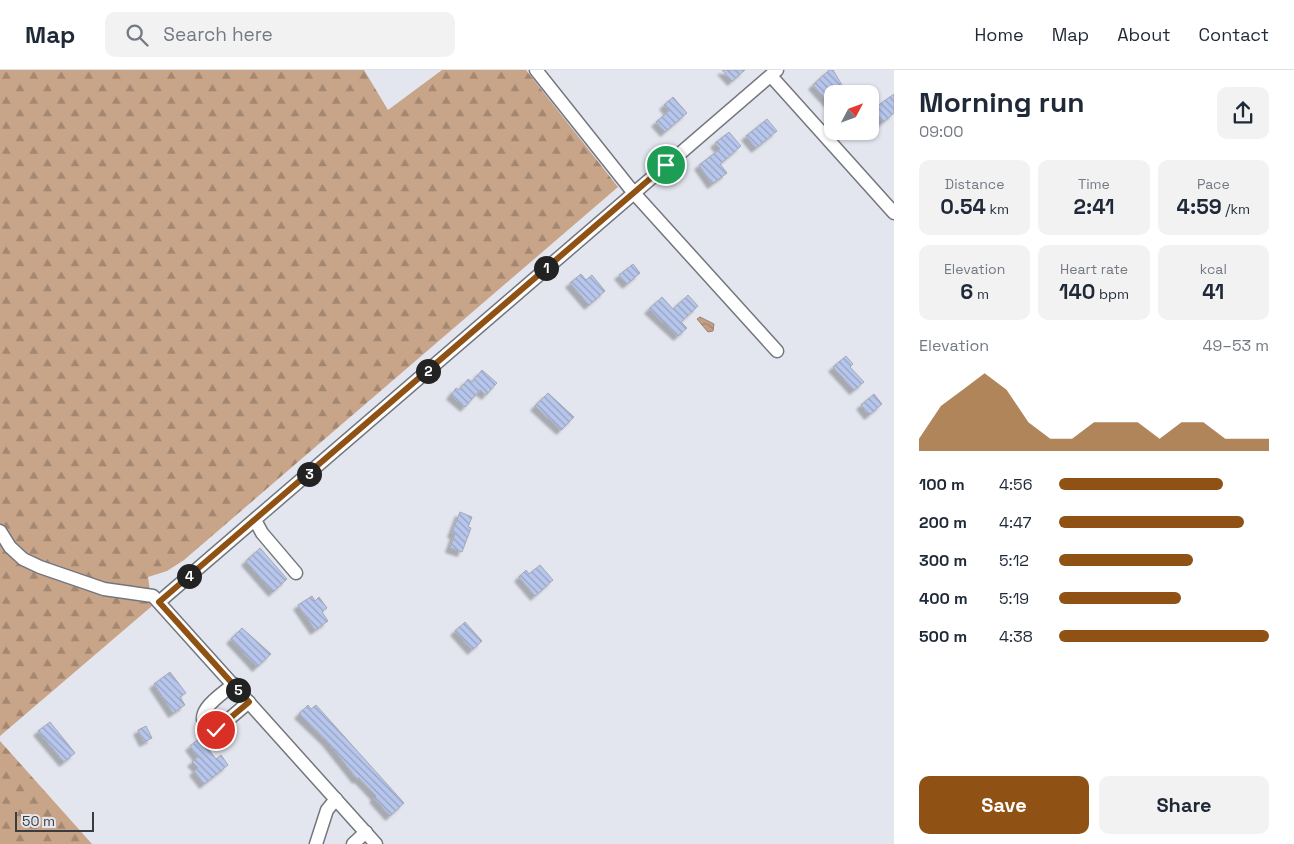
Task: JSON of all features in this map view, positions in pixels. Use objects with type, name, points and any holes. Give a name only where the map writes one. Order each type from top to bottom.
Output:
[{"type":"street","points":[[536,70],[634,192],[777,352]]},
{"type":"street","points":[[159,602],[774,73],[894,214]]},
{"type":"street","points":[[255,520],[262,533],[296,573]]},
{"type":"street","points":[[0,532],[10,547],[23,559],[40,567],[104,589],[153,596],[376,844]]},
{"type":"street","points":[[234,684],[205,711],[202,719],[204,725],[209,730],[216,730],[249,702]]},
{"type":"street","points":[[316,844],[327,810],[336,799]]},
{"type":"street","points":[[353,844],[366,832]]},
{"type":"green space","points":[[0,70],[364,70],[388,110],[442,70],[526,70],[618,187],[184,560],[167,571],[148,577],[152,606],[0,736]]},
{"type":"green space","points":[[0,741],[92,844],[0,844]]},
{"type":"water","points":[[700,317],[714,324],[713,331],[708,332],[697,319]]},
{"type":"building","points":[[722,70],[745,70],[732,81]]},
{"type":"building","points":[[829,70],[833,70],[842,85],[824,85],[824,97],[813,85]]},
{"type":"building","points":[[894,94],[894,113],[883,122],[879,117],[879,105]]},
{"type":"building","points":[[673,97],[687,113],[665,132],[656,122],[669,111],[664,105]]},
{"type":"building","points":[[767,119],[777,131],[756,148],[746,136]]},
{"type":"building","points":[[729,132],[741,146],[720,164],[727,173],[712,184],[699,165],[720,149],[715,143]]},
{"type":"building","points":[[633,264],[640,273],[627,284],[619,275]]},
{"type":"building","points":[[581,274],[586,280],[592,275],[605,291],[589,305],[570,283]]},
{"type":"building","points":[[688,295],[698,306],[681,322],[687,328],[678,336],[649,309],[662,297],[673,309]]},
{"type":"building","points":[[846,356],[853,364],[850,367],[864,382],[854,390],[833,367]]},
{"type":"building","points":[[482,370],[497,383],[486,395],[480,390],[465,407],[451,395],[456,388],[459,390],[468,379],[472,382]]},
{"type":"building","points":[[548,393],[574,417],[561,430],[535,406]]},
{"type":"building","points":[[874,394],[882,404],[869,415],[861,405]]},
{"type":"building","points":[[460,512],[472,517],[468,527],[471,528],[462,552],[450,548],[455,534],[452,533]]},
{"type":"building","points":[[260,548],[287,579],[273,592],[246,561]]},
{"type":"building","points":[[540,565],[553,580],[535,596],[519,577],[526,570],[529,574]]},
{"type":"building","points":[[312,596],[315,601],[319,597],[327,608],[322,612],[328,621],[315,630],[298,605]]},
{"type":"building","points":[[465,622],[482,641],[472,650],[455,631]]},
{"type":"building","points":[[242,628],[271,654],[257,667],[231,639]]},
{"type":"building","points":[[170,672],[186,693],[180,697],[185,705],[173,713],[154,684]]},
{"type":"building","points":[[308,705],[311,709],[316,705],[404,803],[390,816],[374,798],[376,796],[359,778],[357,779],[327,741],[299,714]]},
{"type":"building","points":[[50,722],[75,753],[64,762],[38,731]]},
{"type":"building","points":[[146,726],[152,738],[144,742],[138,730]]},
{"type":"building","points":[[200,738],[216,759],[221,755],[228,765],[204,784],[194,771],[198,768],[192,762],[198,757],[190,746]]},
{"type":"route","points":[[216,730],[249,702],[159,602],[666,165]]}]
